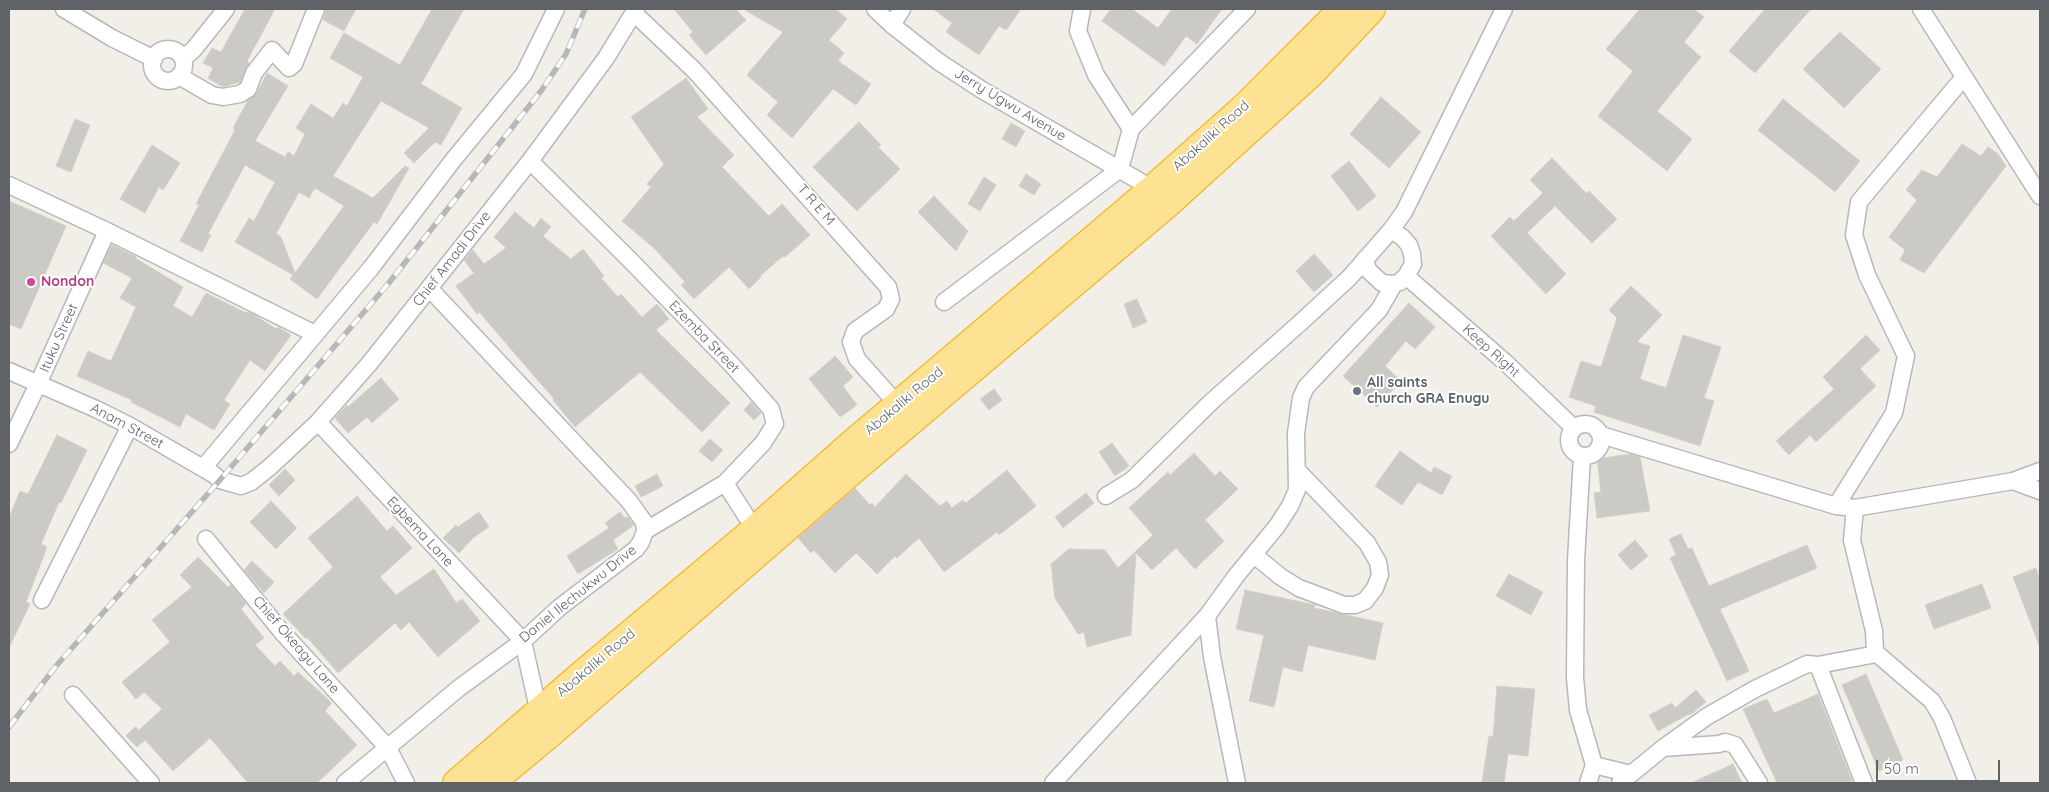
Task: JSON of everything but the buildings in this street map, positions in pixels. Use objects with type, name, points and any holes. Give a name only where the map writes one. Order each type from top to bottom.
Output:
[{"type":"highway","name":"Abakaliki Road","points":[[457,783],[590,667],[755,530],[1077,252],[1153,189],[1243,109],[1343,9]]},
{"type":"highway","name":"Abakaliki Road","points":[[490,783],[550,734],[849,473],[1169,202],[1310,74],[1371,9]]},
{"type":"street","points":[[183,59],[194,49],[226,9]]},
{"type":"street","points":[[179,76],[212,95],[223,97],[240,94],[248,89],[254,73],[272,50],[289,68],[294,64],[316,9]]},
{"type":"street","points":[[203,468],[371,268],[454,159],[524,74],[556,9]]},
{"type":"street","name":"Jerry Ugwu Avenue","points":[[875,9],[939,62],[982,90],[1153,189]]},
{"type":"street","points":[[892,25],[902,9]]},
{"type":"street","points":[[1082,9],[1078,31],[1096,75],[1131,129]]},
{"type":"street","points":[[944,302],[1120,169],[1131,129],[1247,9]]},
{"type":"street","points":[[1106,496],[1132,480],[1210,402],[1348,278],[1391,230],[1404,212],[1504,9]]},
{"type":"street","points":[[1921,9],[2040,196]]},
{"type":"street","points":[[70,10],[112,38],[154,59]]},
{"type":"street","name":"Chief Amadi Drive","points":[[241,486],[251,482],[270,467],[318,422],[429,288],[530,161],[606,58],[635,11]]},
{"type":"street","name":"T R E M","points":[[635,11],[695,71],[888,287],[891,299],[886,310],[855,330],[851,342],[856,359],[899,406]]},
{"type":"street","points":[[162,50],[174,50],[183,59],[183,72],[174,80],[162,80],[154,71],[154,59],[162,50]]},
{"type":"street","points":[[1836,506],[1894,413],[1906,356],[1867,275],[1854,235],[1858,202],[1964,77]]},
{"type":"street","name":"Ezemba Street","points":[[530,161],[642,272],[732,365],[771,409],[775,424],[763,443],[725,484]]},
{"type":"street","points":[[9,186],[107,231],[315,334]]},
{"type":"street","points":[[1053,783],[1207,616],[1290,506],[1297,490],[1296,433],[1301,398],[1306,387],[1379,310],[1413,264],[1409,245],[1402,237],[1391,230]]},
{"type":"street","name":"Ituku Street","points":[[9,444],[107,231]]},
{"type":"street","points":[[1365,259],[1368,270],[1376,279],[1385,284],[1400,280]]},
{"type":"street","name":"Keep Right","points":[[1400,280],[1506,364],[1574,428]]},
{"type":"street","name":"Daniel Ilechukwu Drive","points":[[345,783],[459,688],[523,641],[560,607],[636,549],[642,542],[645,531],[644,522],[629,501],[429,288]]},
{"type":"street","name":"Anam Street","points":[[9,372],[96,408],[203,468],[220,480],[241,486]]},
{"type":"street","name":"Egbema Lane","points":[[318,422],[523,641]]},
{"type":"street","points":[[1601,435],[1601,444],[1597,451],[1590,456],[1577,454],[1570,445],[1570,433],[1574,428],[1580,425],[1593,425],[1601,435],[1836,506],[1855,508],[2014,481],[2040,471]]},
{"type":"street","points":[[42,600],[130,426]]},
{"type":"street","points":[[1582,456],[1576,560],[1575,678],[1578,710],[1594,766],[1588,783]]},
{"type":"street","points":[[1254,555],[1281,577],[1299,588],[1344,605],[1355,605],[1365,600],[1375,588],[1380,575],[1378,562],[1367,543],[1298,471]]},
{"type":"street","points":[[2014,481],[2040,491]]},
{"type":"street","points":[[645,531],[725,484],[755,530]]},
{"type":"street","points":[[1855,508],[1852,540],[1874,632],[1875,652],[1932,701],[1942,718],[1968,783]]},
{"type":"street","name":"Chief Okeagu Lane","points":[[206,540],[282,632],[388,748],[406,783]]},
{"type":"street","points":[[1207,616],[1212,657],[1237,783]]},
{"type":"street","points":[[523,641],[539,713]]},
{"type":"street","points":[[1594,766],[1625,779],[1706,716],[1755,689],[1807,664],[1818,665],[1871,655],[1875,652]]},
{"type":"street","points":[[1818,665],[1864,783]]},
{"type":"street","points":[[73,695],[151,783]]},
{"type":"street","points":[[1663,748],[1725,742],[1735,745],[1759,783]]},
{"type":"railway","points":[[9,727],[57,665],[220,480],[388,284],[541,91],[566,54],[585,9]]},
{"type":"place","name":"Nondon","points":[[31,282]]},
{"type":"place","name":"All saints church GRA Enugu","points":[[1357,391]]}]
